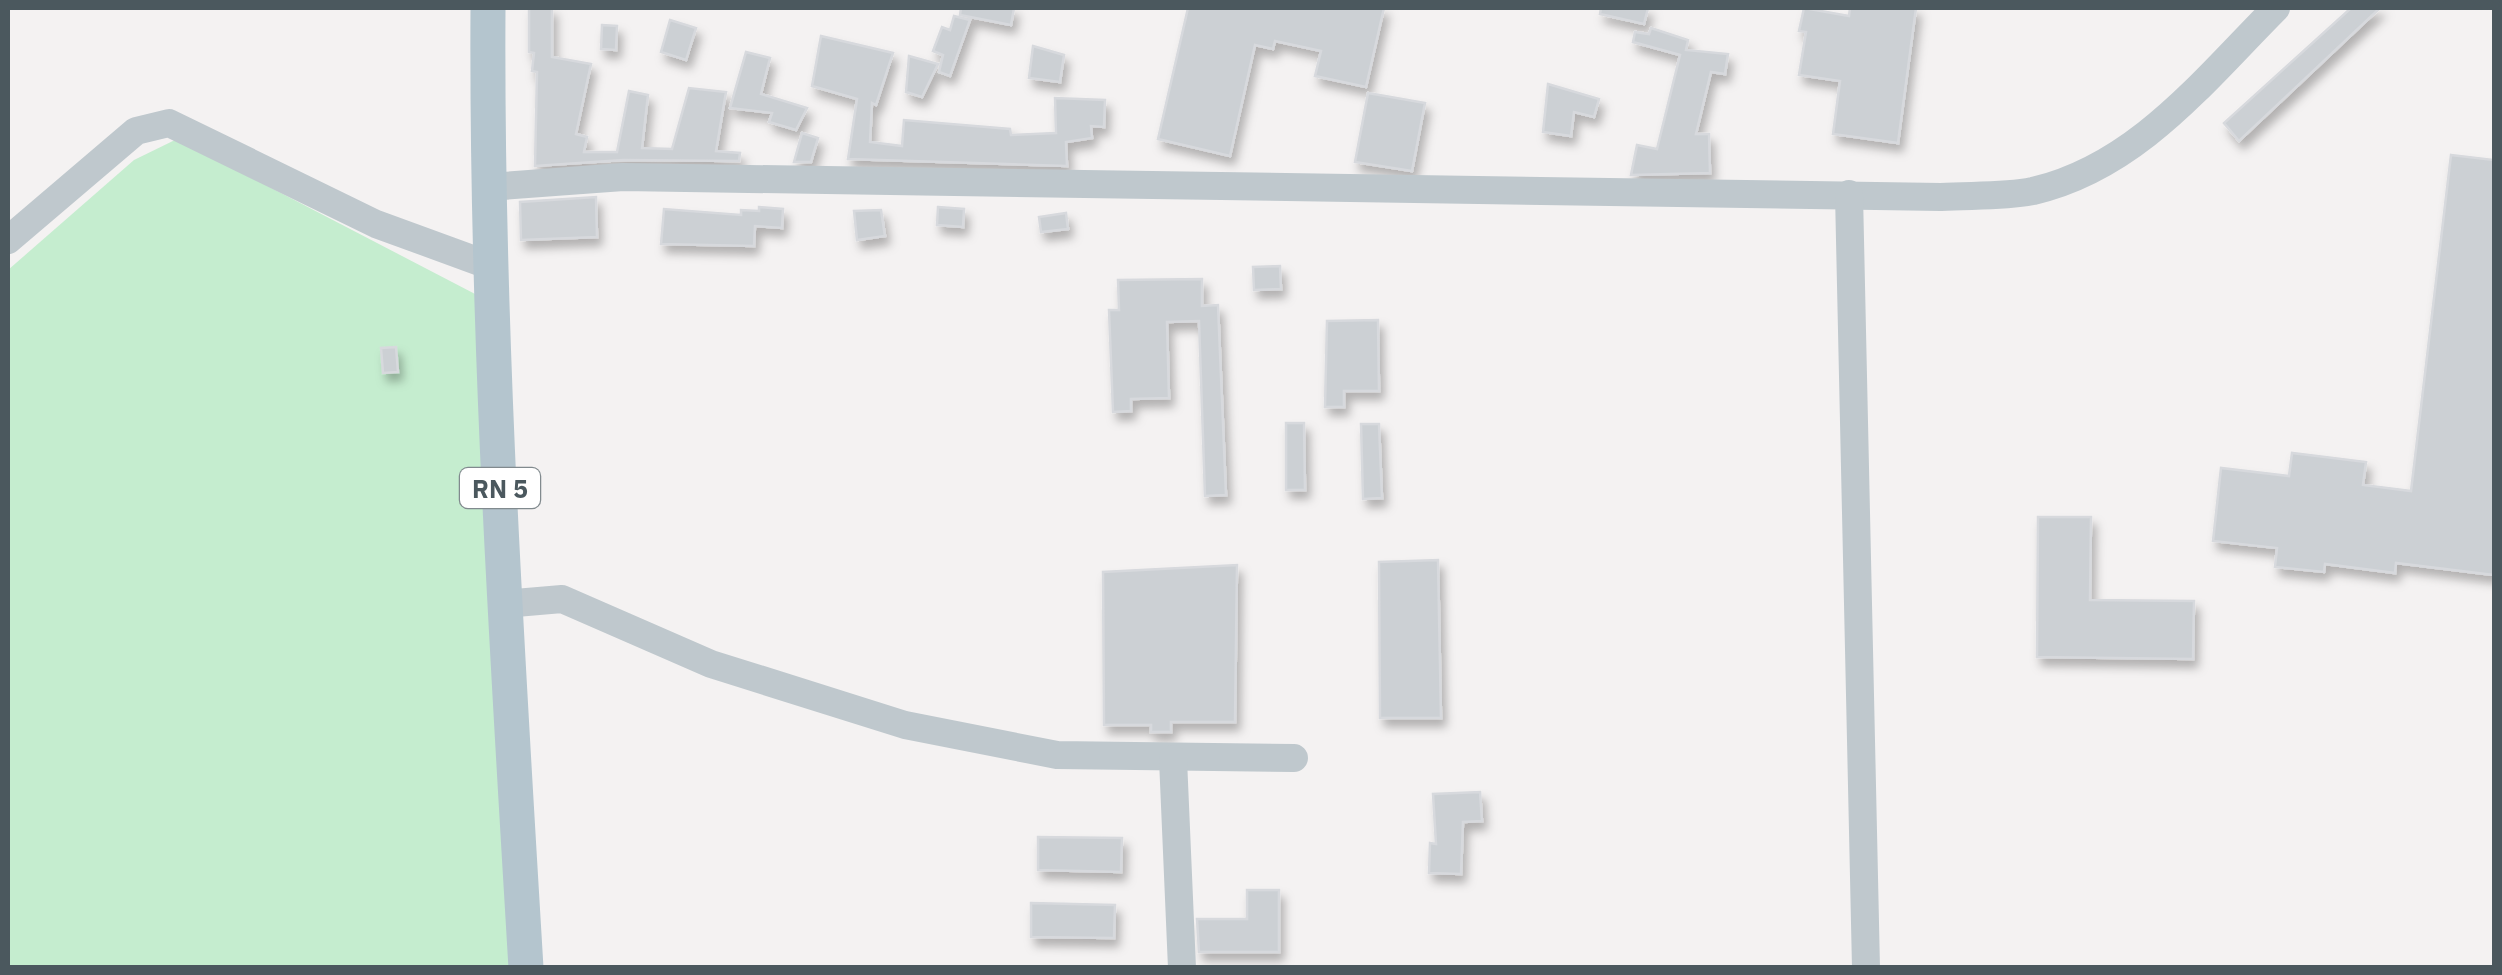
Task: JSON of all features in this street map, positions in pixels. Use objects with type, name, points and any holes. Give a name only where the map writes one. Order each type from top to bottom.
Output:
[{"type":"main road","name":"RN 5","points":[[488,8],[491,266],[504,604],[526,968]]},
{"type":"street","points":[[489,188],[623,178],[1941,197],[2031,192],[2085,175],[2120,156],[2164,120],[2276,8]]},
{"type":"street","points":[[8,240],[136,131],[169,123],[376,224],[491,266]]},
{"type":"street","points":[[1849,194],[1866,968]]},
{"type":"street","points":[[504,604],[562,599],[710,664],[904,725],[1056,755],[1294,758]]},
{"type":"street","points":[[1174,759],[1182,968]]},
{"type":"green space","points":[[177,139],[477,295],[513,967],[8,967],[8,270],[134,160]]},
{"type":"building","points":[[529,8],[552,8],[552,57],[591,64],[576,134],[587,137],[584,152],[617,152],[629,91],[648,95],[642,148],[672,149],[689,88],[726,92],[716,151],[740,153],[739,161],[623,160],[535,166],[537,72],[532,71],[534,53],[529,52]]},
{"type":"building","points":[[961,8],[1014,8],[1011,25],[960,15]]},
{"type":"building","points":[[1188,8],[1384,8],[1366,87],[1315,76],[1321,51],[1275,41],[1273,49],[1255,45],[1230,156],[1158,139]]},
{"type":"building","points":[[1601,8],[1648,8],[1644,24],[1600,14]]},
{"type":"building","points":[[1804,8],[1849,16],[1850,8],[1916,8],[1898,143],[1833,134],[1840,81],[1799,75],[1806,32],[1799,31]]},
{"type":"building","points":[[2351,8],[2380,8],[2239,141],[2224,123]]},
{"type":"building","points":[[954,16],[970,20],[950,76],[939,72],[943,55],[933,51],[942,27],[950,30]]},
{"type":"building","points":[[670,20],[696,28],[686,60],[661,52]]},
{"type":"building","points":[[602,25],[617,26],[616,50],[601,49]]},
{"type":"building","points":[[1651,28],[1688,40],[1686,50],[1728,54],[1725,74],[1711,72],[1696,134],[1709,134],[1710,173],[1631,175],[1637,145],[1657,149],[1680,55],[1633,42],[1635,32],[1649,34]]},
{"type":"building","points":[[821,36],[893,53],[876,105],[872,103],[870,142],[902,146],[904,120],[1010,129],[1011,135],[1056,133],[1055,98],[1105,100],[1104,127],[1091,126],[1092,138],[1066,142],[1067,166],[848,159],[857,99],[812,86]]},
{"type":"building","points":[[1033,46],[1064,55],[1060,82],[1029,78]]},
{"type":"building","points":[[746,52],[770,58],[761,94],[807,108],[796,130],[769,122],[772,113],[730,108]]},
{"type":"building","points":[[909,56],[938,64],[922,97],[906,92]]},
{"type":"building","points":[[1548,84],[1599,99],[1594,117],[1574,112],[1571,136],[1543,132]]},
{"type":"building","points":[[1368,93],[1425,103],[1412,171],[1355,162]]},
{"type":"building","points":[[802,133],[818,138],[811,162],[794,162]]},
{"type":"building","points":[[2451,155],[2494,160],[2494,575],[2396,563],[2395,573],[2325,564],[2324,572],[2275,567],[2277,548],[2213,541],[2221,468],[2289,476],[2292,453],[2366,462],[2363,485],[2411,491]]},
{"type":"building","points":[[596,197],[597,237],[521,240],[520,202]]},
{"type":"building","points":[[759,207],[783,209],[782,228],[755,226],[754,246],[661,244],[664,209],[741,215],[741,210],[759,211]]},
{"type":"building","points":[[938,207],[964,209],[963,227],[937,225]]},
{"type":"building","points":[[881,210],[885,236],[857,240],[854,211]]},
{"type":"building","points":[[1066,213],[1068,229],[1041,232],[1039,217]]},
{"type":"building","points":[[1280,266],[1281,289],[1254,290],[1253,267]]},
{"type":"building","points":[[1202,279],[1202,306],[1218,305],[1226,495],[1205,496],[1199,321],[1167,322],[1169,398],[1131,399],[1131,411],[1113,412],[1109,310],[1119,310],[1118,280]]},
{"type":"building","points":[[1378,320],[1379,391],[1344,391],[1344,407],[1325,407],[1327,321]]},
{"type":"building","points":[[396,347],[398,372],[383,373],[381,348]]},
{"type":"building","points":[[1286,423],[1304,423],[1305,490],[1286,490]]},
{"type":"building","points":[[1361,424],[1379,424],[1382,498],[1363,499]]},
{"type":"building","points":[[2038,517],[2091,517],[2090,600],[2194,601],[2193,659],[2037,657]]},
{"type":"building","points":[[1438,560],[1441,718],[1380,718],[1379,562]]},
{"type":"building","points":[[1237,565],[1235,722],[1171,722],[1171,732],[1151,732],[1151,725],[1104,725],[1103,572]]},
{"type":"building","points":[[1480,792],[1482,821],[1463,822],[1461,874],[1429,873],[1430,843],[1436,844],[1433,794]]},
{"type":"building","points":[[1038,837],[1122,838],[1121,872],[1038,870]]},
{"type":"building","points":[[1247,890],[1279,890],[1279,952],[1199,952],[1197,919],[1247,919]]},
{"type":"building","points":[[1031,903],[1115,905],[1114,938],[1031,937]]}]
